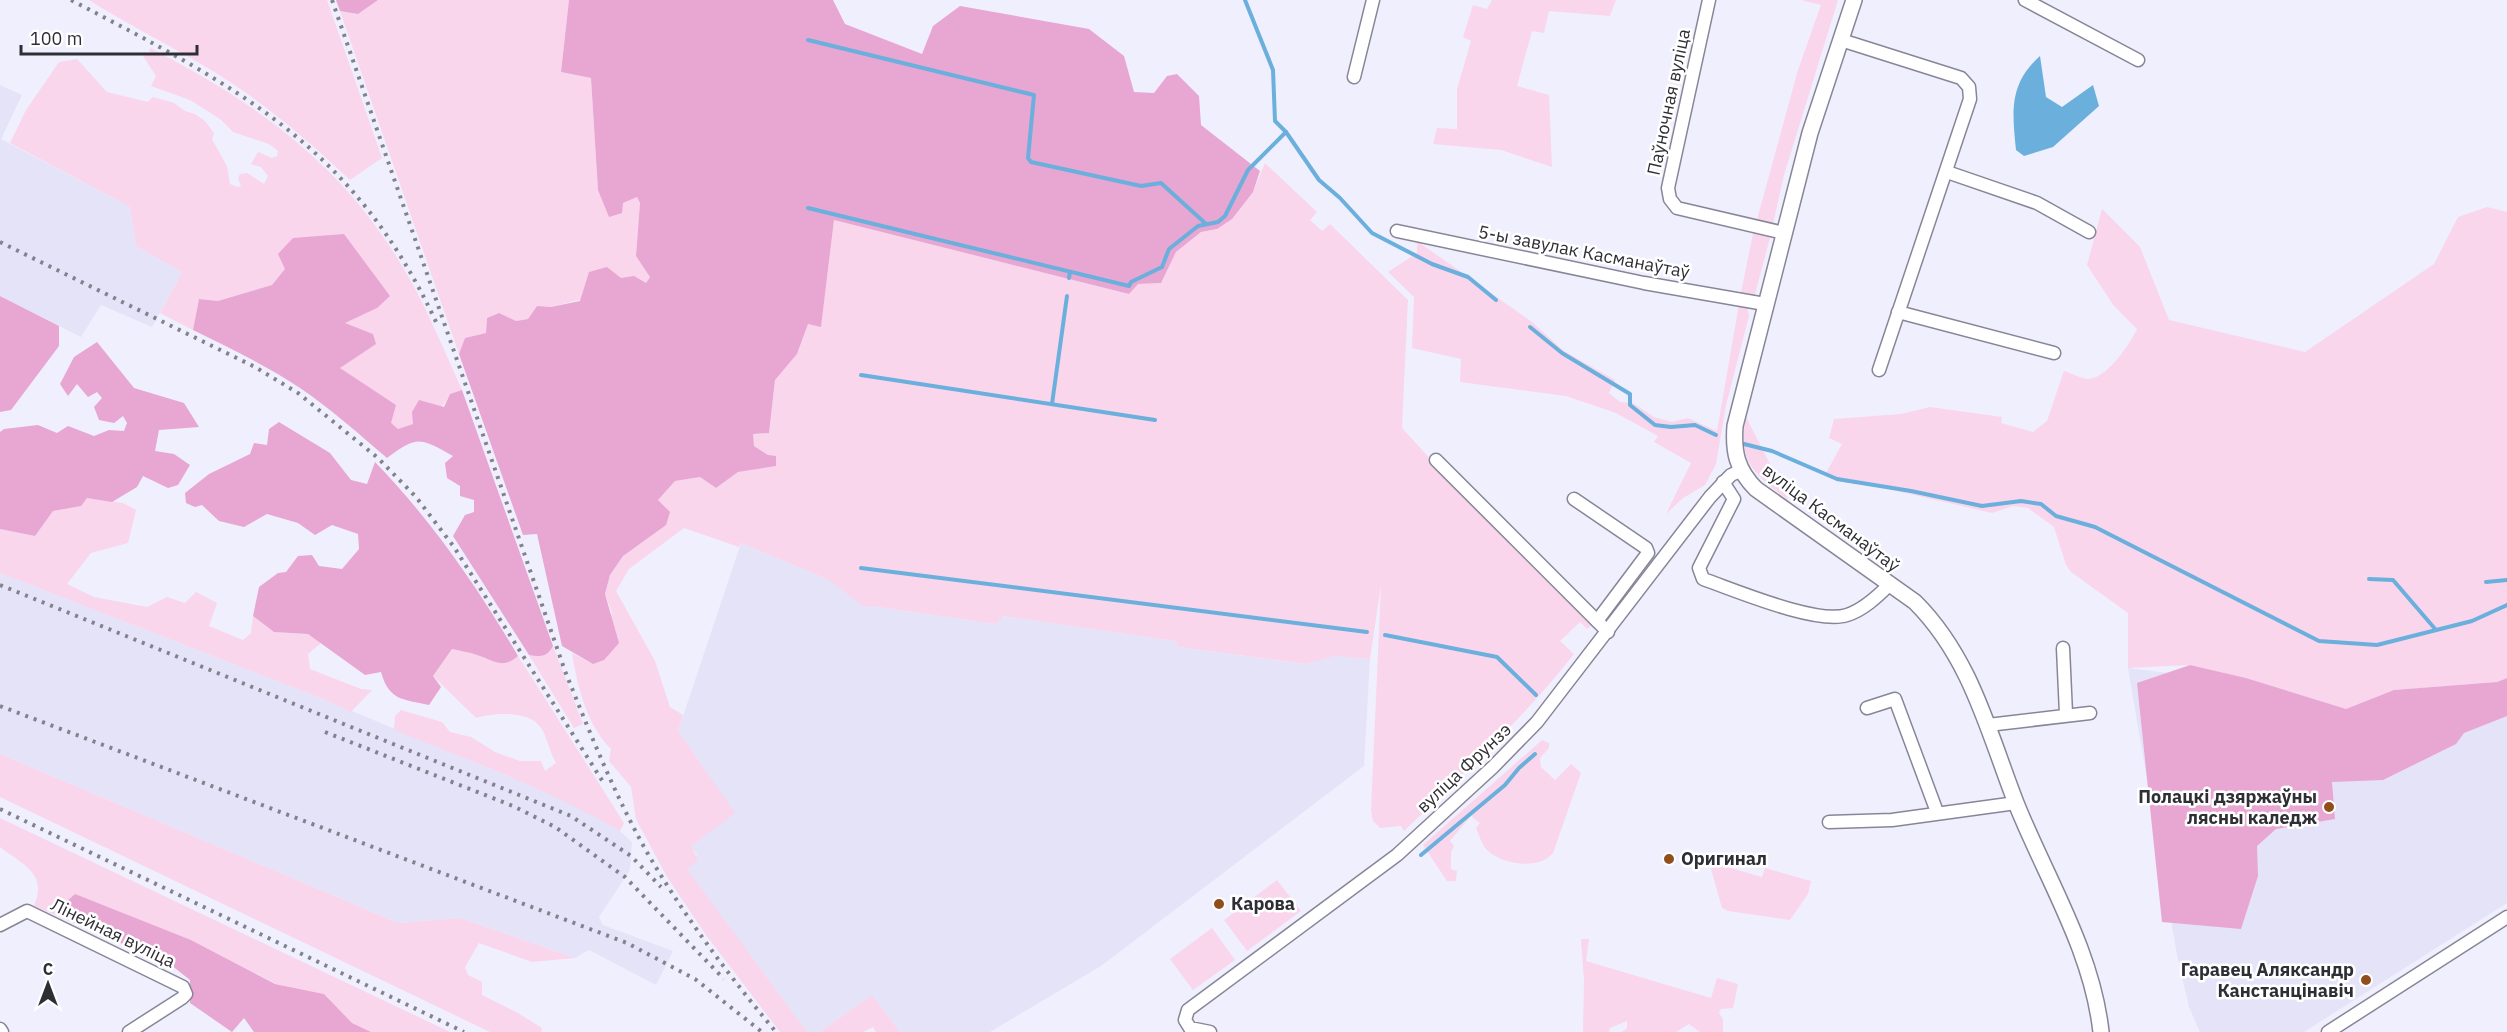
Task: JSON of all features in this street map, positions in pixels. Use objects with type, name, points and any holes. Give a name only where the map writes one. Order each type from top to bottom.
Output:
[{"type":"main road","name":"вуліца Касманаўтаў","points":[[1854,0],[1810,133],[1765,304],[1735,426],[1733,444],[1740,471],[1756,489],[1915,602],[1941,631],[1968,675],[2016,803],[2083,957],[2093,990],[2101,1032]]},
{"type":"street","points":[[1354,77],[1373,0]]},
{"type":"street","name":"Паўночная вуліца","points":[[1709,0],[1668,188],[1670,199],[1677,208],[1784,233]]},
{"type":"street","points":[[2025,0],[2138,60]]},
{"type":"street","points":[[1841,40],[1961,78],[1969,87],[1970,99],[1947,172],[1879,370]]},
{"type":"street","points":[[1947,172],[2037,203],[2089,232]]},
{"type":"street","name":"5-ы завулак Касманаўтаў","points":[[1397,231],[1644,283],[1765,304]]},
{"type":"street","points":[[1898,312],[2054,354]]},
{"type":"street","points":[[1436,460],[1608,632]]},
{"type":"street","name":"вуліца Фрунзэ","points":[[1210,1032],[1190,1028],[1185,1020],[1188,1010],[1405,849],[1493,767],[1537,723],[1723,482],[1740,471]]},
{"type":"street","points":[[1723,482],[1734,499],[1699,568],[1703,579],[1808,614],[1828,617],[1850,614],[1873,600],[1889,585]]},
{"type":"street","points":[[1574,499],[1646,548],[1648,554],[1597,621]]},
{"type":"street","points":[[2063,648],[2066,714]]},
{"type":"street","points":[[1867,708],[1895,699],[1937,812]]},
{"type":"street","points":[[1988,725],[2066,714],[2090,713]]},
{"type":"street","points":[[1829,822],[1892,820],[1937,812],[1981,810],[2016,803]]},
{"type":"street","name":"Лінейная вуліца","points":[[0,925],[27,911],[183,987],[186,994],[182,998],[129,1032]]},
{"type":"street","points":[[2328,1032],[2507,917]]},
{"type":"shaded area","points":[[89,0],[327,0],[382,158],[350,180],[297,132],[241,89]]},
{"type":"shaded area","points":[[336,0],[378,0],[358,14],[340,11]]},
{"type":"shaded area","points":[[378,0],[569,0],[561,72],[591,78],[598,190],[623,203],[637,197],[640,203],[636,256],[650,276],[646,283],[551,307],[537,306],[528,319],[516,321],[498,313],[487,318],[486,333],[465,338],[459,354],[340,11],[358,14]]},
{"type":"shaded area","points":[[569,0],[833,0],[845,24],[922,54],[933,26],[960,6],[1089,29],[1124,56],[1134,92],[1154,93],[1167,76],[1177,74],[1199,96],[1201,125],[1260,171],[1253,192],[1232,219],[1217,229],[1201,232],[1176,252],[1161,283],[1138,284],[1129,294],[834,220],[821,327],[808,324],[797,354],[775,380],[769,433],[753,434],[754,446],[768,455],[776,456],[776,466],[738,472],[716,488],[700,477],[675,481],[658,500],[670,512],[666,525],[623,556],[610,575],[605,594],[619,643],[604,660],[593,664],[562,646],[537,534],[523,535],[459,354],[465,338],[486,333],[487,318],[499,313],[516,321],[528,319],[537,306],[551,307],[580,301],[589,272],[607,267],[621,278],[634,276],[646,283],[650,277],[636,256],[640,203],[637,197],[623,203],[622,213],[609,217],[598,190],[591,78],[561,72]]},
{"type":"shaded area","points":[[1492,0],[1616,0],[1610,16],[1549,11],[1544,33],[1532,31],[1517,86],[1549,95],[1552,167],[1501,150],[1433,144],[1437,128],[1457,129],[1457,89],[1471,41],[1463,37],[1473,5],[1487,9]]},
{"type":"shaded area","points":[[1801,0],[1838,0],[1784,175],[1773,224],[1756,223],[1798,70],[1821,5]]},
{"type":"shaded area","points":[[150,48],[188,68],[260,113],[323,166],[352,196],[378,230],[411,281],[462,390],[450,394],[441,407],[428,417],[398,429],[390,423],[396,405],[339,368],[375,344],[373,334],[344,323],[377,308],[286,269],[272,285],[218,301],[199,299],[193,330],[160,313],[182,272],[136,246],[130,207],[10,143],[26,110],[59,62],[77,59],[107,92],[148,102],[153,97],[174,103],[185,111],[195,114],[205,121],[214,133],[212,139],[227,166],[230,184],[241,186],[238,178],[240,174],[247,173],[264,184],[268,176],[261,167],[251,164],[258,152],[272,158],[277,156],[278,151],[269,144],[233,132],[220,119],[190,100],[151,86],[156,76],[143,56],[149,55]]},
{"type":"shaded area","points":[[0,85],[22,95],[1,139],[130,207],[136,246],[182,272],[152,327],[101,305],[81,337],[0,296]]},
{"type":"shaded area","points":[[1265,163],[1317,212],[1310,220],[1322,231],[1330,224],[1408,300],[1402,428],[1445,475],[1593,624],[1587,629],[1580,622],[1560,641],[1574,654],[1492,746],[1404,831],[1401,826],[1380,828],[1373,821],[1371,810],[1381,585],[1370,659],[1336,656],[1305,664],[1179,647],[1175,641],[1003,616],[996,624],[871,606],[864,607],[829,580],[741,543],[739,547],[684,528],[629,569],[616,591],[655,661],[670,707],[683,715],[678,731],[735,813],[691,846],[698,860],[687,869],[807,1032],[780,1032],[706,935],[667,877],[636,819],[631,787],[609,761],[611,749],[595,729],[584,704],[572,653],[593,664],[612,613],[605,594],[610,575],[623,556],[641,541],[658,500],[675,481],[700,477],[716,488],[738,472],[776,466],[768,455],[754,446],[753,434],[769,433],[775,380],[797,354],[808,324],[821,326],[834,220],[1129,294],[1137,284],[1161,283],[1176,252],[1201,232],[1217,229],[1253,192]]},
{"type":"shaded area","points":[[2487,207],[2507,212],[2507,678],[2497,682],[2394,690],[2346,709],[2246,678],[2190,665],[2128,668],[2128,613],[2071,572],[2066,565],[2054,527],[2028,508],[2013,506],[1992,513],[1884,488],[1836,481],[1825,475],[1842,444],[1829,438],[1834,419],[1901,414],[1930,407],[2002,417],[2001,423],[2033,432],[2047,421],[2064,371],[2087,379],[2102,374],[2109,368],[2123,352],[2137,329],[2114,306],[2087,265],[2102,209],[2140,247],[2169,320],[2305,352],[2434,264],[2458,217]]},
{"type":"shaded area","points":[[1754,229],[1769,234],[1770,238],[1755,294],[1753,297],[1740,297]]},
{"type":"shaded area","points":[[344,234],[390,296],[377,308],[345,323],[373,334],[376,344],[340,368],[396,405],[391,423],[398,429],[413,424],[412,412],[419,400],[444,407],[450,394],[462,390],[553,646],[546,654],[529,655],[453,536],[465,515],[474,512],[474,500],[460,496],[460,486],[447,478],[445,463],[453,456],[433,445],[419,442],[406,445],[387,458],[334,413],[300,388],[261,364],[193,330],[199,299],[218,301],[272,285],[285,269],[278,254],[293,238]]},
{"type":"shaded area","points":[[1417,241],[1532,322],[1564,351],[1615,380],[1609,393],[1620,402],[1633,403],[1654,417],[1672,422],[1688,418],[1717,431],[1739,304],[1747,307],[1749,316],[1726,405],[1716,464],[1705,485],[1683,498],[1666,514],[1691,463],[1654,442],[1658,436],[1616,413],[1566,396],[1460,382],[1461,359],[1412,348],[1414,297],[1388,272],[1417,253]]},
{"type":"shaded area","points":[[0,296],[59,326],[59,346],[11,410],[0,412]]},
{"type":"shaded area","points":[[97,342],[134,388],[184,403],[199,427],[159,430],[155,451],[174,454],[190,465],[178,485],[168,488],[143,476],[137,487],[112,502],[87,498],[81,506],[53,511],[35,536],[0,529],[0,432],[4,429],[38,425],[57,433],[68,426],[94,436],[109,430],[124,431],[127,423],[123,416],[114,423],[99,420],[94,407],[102,398],[97,392],[88,397],[77,384],[68,396],[60,384],[74,357]]},
{"type":"shaded area","points":[[1746,417],[1789,501],[1758,475],[1751,466],[1744,446]]},
{"type":"shaded area","points":[[279,422],[330,453],[351,480],[367,484],[375,462],[396,484],[452,554],[518,656],[503,663],[452,649],[433,676],[441,687],[429,705],[398,697],[388,689],[381,672],[365,675],[308,634],[274,632],[253,616],[259,587],[278,573],[286,572],[298,556],[312,555],[319,566],[342,569],[359,549],[358,534],[332,525],[315,535],[298,523],[267,514],[244,527],[219,521],[202,505],[195,507],[186,503],[185,493],[209,474],[250,454],[254,443],[267,445],[269,429]]},
{"type":"shaded area","points":[[87,498],[123,503],[136,510],[128,543],[91,553],[67,584],[94,597],[147,607],[167,597],[185,603],[196,592],[217,603],[209,626],[243,640],[251,633],[253,616],[274,632],[308,634],[321,643],[308,654],[310,669],[361,689],[372,690],[351,712],[0,573],[0,529],[35,536],[53,511],[80,506]]},
{"type":"shaded area","points":[[741,543],[829,580],[865,607],[996,624],[1002,616],[1175,641],[1179,647],[1304,664],[1336,656],[1370,659],[1364,766],[1101,966],[990,1032],[900,1032],[872,995],[820,1032],[807,1032],[686,869],[697,855],[690,846],[678,731]]},
{"type":"shaded area","points":[[0,573],[323,699],[537,788],[575,805],[620,831],[632,842],[630,870],[599,917],[603,925],[673,951],[656,985],[589,950],[575,958],[460,918],[398,923],[0,754]]},
{"type":"shaded area","points":[[553,646],[583,724],[574,728],[529,655],[543,655]]},
{"type":"shaded area","points":[[452,649],[503,663],[518,656],[624,823],[620,831],[537,789],[394,730],[395,716],[401,710],[442,722],[450,732],[471,737],[495,752],[520,761],[541,761],[545,771],[556,763],[543,731],[531,719],[513,714],[476,718],[433,676]]},
{"type":"shaded area","points":[[2190,665],[2246,678],[2346,709],[2394,690],[2497,682],[2507,678],[2507,716],[2464,733],[2456,744],[2383,780],[2332,782],[2335,819],[2276,829],[2257,846],[2258,876],[2241,929],[2162,922],[2137,683]]},
{"type":"shaded area","name":"Полацкі дзяржаўны лясны каледж","points":[[2128,668],[2462,710],[2507,691],[2507,903],[2304,1032],[2200,1032],[2189,1007],[2177,955]]},
{"type":"shaded area","points":[[1542,740],[1549,743],[1549,748],[1540,758],[1541,767],[1555,780],[1571,764],[1581,773],[1553,853],[1539,862],[1521,864],[1502,859],[1485,848],[1476,828],[1480,823],[1471,816],[1450,841],[1454,846],[1451,853],[1451,869],[1457,871],[1456,881],[1447,881],[1423,845]]},
{"type":"shaded area","points":[[0,754],[398,923],[460,918],[575,958],[532,962],[479,943],[465,967],[468,975],[482,982],[482,995],[542,1028],[541,1032],[490,1032],[0,797]]},
{"type":"shaded area","points":[[0,818],[450,1032],[371,1032],[352,1023],[324,994],[276,984],[191,940],[75,895],[65,903],[63,918],[34,906],[38,895],[38,885],[25,865],[0,847]]},
{"type":"shaded area","points":[[1713,863],[1762,877],[1765,868],[1811,881],[1808,894],[1790,920],[1728,911],[1722,908],[1711,869]]},
{"type":"shaded area","points":[[1277,880],[1301,911],[1247,951],[1224,920]]},
{"type":"shaded area","points":[[75,894],[191,940],[275,984],[324,994],[352,1023],[371,1032],[254,1032],[244,1018],[232,1032],[190,1003],[190,980],[171,965],[63,918],[65,903]]},
{"type":"shaded area","points":[[1212,928],[1235,960],[1193,990],[1170,959]]},
{"type":"shaded area","points":[[1581,939],[1589,939],[1586,961],[1711,998],[1717,978],[1738,984],[1733,1008],[1721,1009],[1719,1013],[1723,1019],[1723,1032],[1700,1032],[1689,1024],[1676,1032],[1622,1032],[1627,1028],[1627,1021],[1610,1028],[1609,1032],[1583,1032],[1584,980]]},
{"type":"shaded area","points":[[872,995],[900,1032],[876,1032],[873,1027],[863,1032],[820,1032]]},
{"type":"water","points":[[2040,56],[2046,97],[2062,107],[2093,85],[2099,106],[2053,147],[2024,156],[2016,150],[2015,99],[2023,77]]},
{"type":"waterway","points":[[1245,0],[1273,70],[1275,121],[1286,132],[1319,180],[1340,198],[1372,233],[1432,264],[1468,277],[1496,300]]},
{"type":"waterway","points":[[808,40],[1034,95],[1028,158],[1031,162],[1141,186],[1161,183],[1205,223]]},
{"type":"waterway","points":[[808,208],[1129,286],[1131,282],[1162,267],[1169,249],[1198,226],[1218,222],[1225,216],[1248,170],[1286,132]]},
{"type":"waterway","points":[[1069,278],[1070,272]]},
{"type":"waterway","points":[[1052,404],[1067,296]]},
{"type":"waterway","points":[[1530,327],[1562,353],[1630,394],[1630,405],[1655,425],[1671,427],[1695,425],[1716,435]]},
{"type":"waterway","points":[[861,375],[1155,420]]},
{"type":"waterway","points":[[1744,444],[1772,451],[1837,479],[1982,506],[2021,501],[2041,504],[2056,516],[2095,527],[2319,641],[2377,645],[2472,621],[2507,605]]},
{"type":"waterway","points":[[861,568],[1367,632]]},
{"type":"waterway","points":[[2369,579],[2393,580],[2436,630]]},
{"type":"waterway","points":[[2486,582],[2507,580]]},
{"type":"waterway","points":[[1385,635],[1497,657],[1536,695]]},
{"type":"waterway","points":[[1421,855],[1505,785],[1535,754]]},
{"type":"railway","points":[[71,0],[187,62],[238,94],[285,128],[328,166],[368,210],[404,262],[437,324]]},
{"type":"railway","points":[[332,0],[565,671],[604,764],[636,832],[677,901],[725,968],[776,1032]]},
{"type":"railway","points":[[0,242],[255,367],[298,393],[378,458],[416,497],[454,547],[605,785]]},
{"type":"railway","points":[[0,585],[571,816],[631,856],[661,887]]},
{"type":"railway","points":[[0,706],[627,943],[695,979],[762,1032]]},
{"type":"railway","points":[[325,732],[513,806],[555,827],[625,877],[724,979]]},
{"type":"railway","points":[[0,809],[464,1032]]},
{"type":"place","name":"Полацкі дзяржаўны лясны каледж","points":[[2329,807]]},
{"type":"place","name":"Оригинал","points":[[1669,859]]},
{"type":"place","name":"Карова","points":[[1219,904]]},
{"type":"place","name":"Гаравец Аляксандр Канстанцінавіч","points":[[2366,980]]}]
